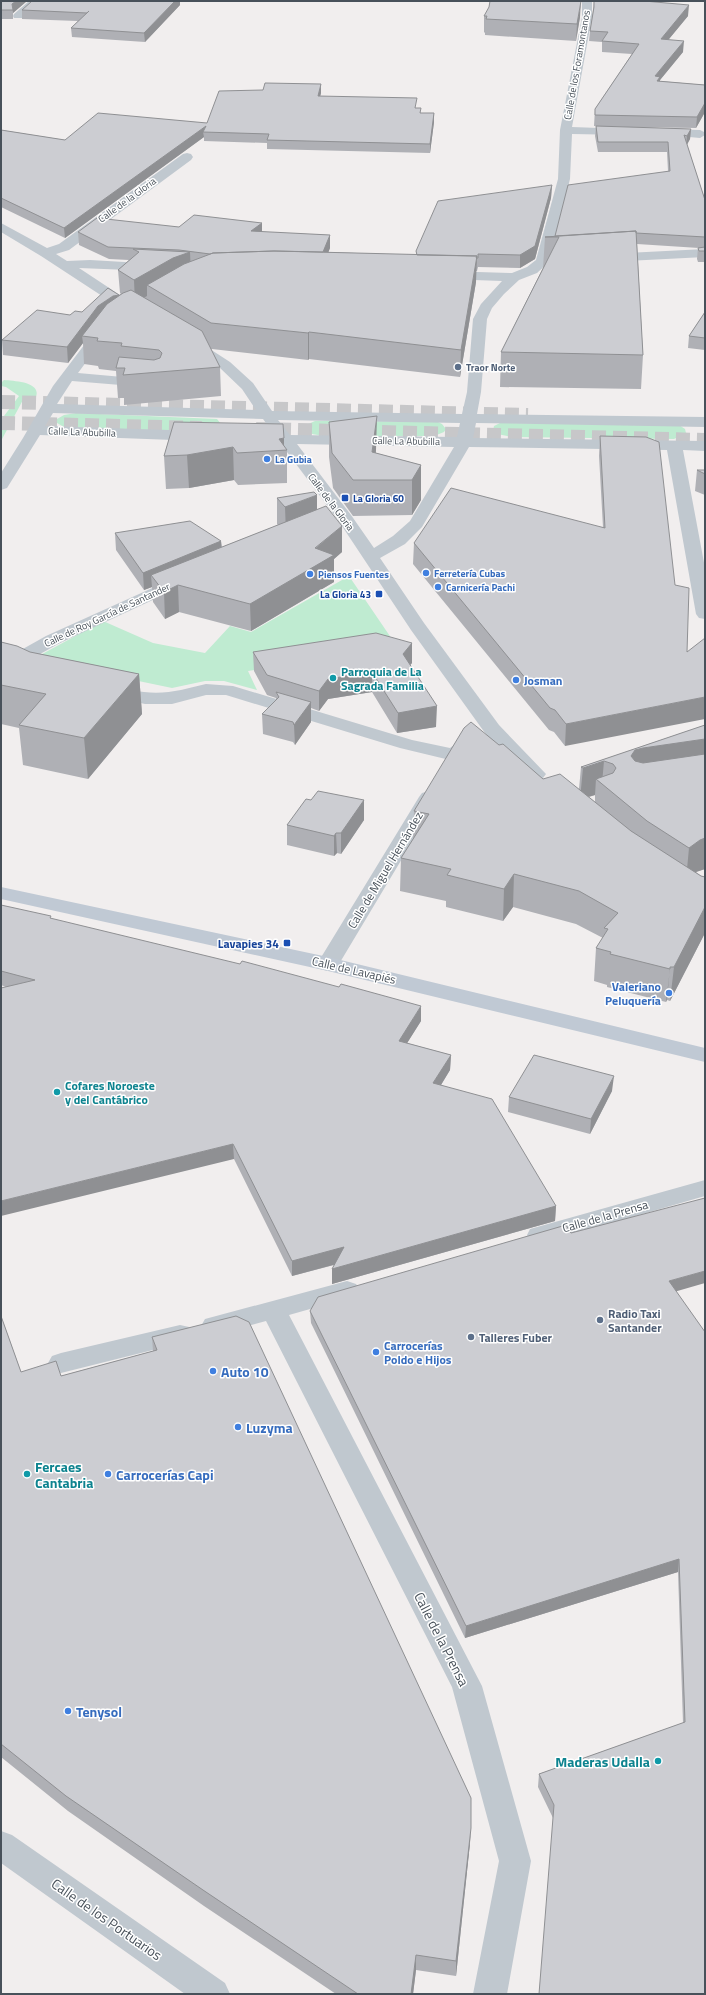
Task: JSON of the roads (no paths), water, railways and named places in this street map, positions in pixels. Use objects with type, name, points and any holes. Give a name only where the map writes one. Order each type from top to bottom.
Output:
[{"type":"main road","name":"Calle de Lavapiés","points":[[1,893],[328,964],[705,1055]]},
{"type":"street","points":[[18,16],[35,1]]},
{"type":"street","name":"Calle de los Foramontanos","points":[[542,262],[564,179],[566,130],[587,17],[587,1]]},
{"type":"street","name":"Calle de los Foramontanos","points":[[566,130],[637,132]]},
{"type":"street","points":[[652,132],[700,134]]},
{"type":"street","name":"Calle de la Gloria","points":[[46,253],[64,247],[187,157]]},
{"type":"street","points":[[1,227],[65,265],[129,314],[105,325],[68,376],[3,478]]},
{"type":"street","points":[[597,259],[705,253]]},
{"type":"street","points":[[371,557],[399,540],[416,524],[464,443],[474,392],[480,319],[486,307],[499,291],[514,277],[542,262],[558,262]]},
{"type":"street","points":[[65,265],[90,264],[165,267]]},
{"type":"street","points":[[435,275],[514,277]]},
{"type":"street","name":"Calle de la Gloria","points":[[174,334],[225,365],[248,386],[338,521],[371,557],[417,626],[492,729],[522,762],[545,782]]},
{"type":"street","points":[[68,376],[155,384]]},
{"type":"street","name":"Calle La Abubilla","points":[[47,408],[267,415],[705,422]]},
{"type":"street","name":"Calle La Abubilla","points":[[35,430],[216,437]]},
{"type":"street","name":"Calle La Abubilla","points":[[258,438],[464,443],[705,446]]},
{"type":"street","points":[[674,446],[705,614]]},
{"type":"street","name":"Calle de Roy García de Santander","points":[[5,668],[52,640],[163,588],[198,574]]},
{"type":"street","name":"Calle de Roy García de Santander","points":[[5,668],[32,674]]},
{"type":"street","points":[[92,687],[145,698],[172,698],[206,689],[227,690],[252,696],[406,744],[454,755],[475,737],[492,729]]},
{"type":"street","name":"Calle de Miguel Hernández","points":[[328,964],[454,755]]},
{"type":"street","name":"Calle de la Prensa","points":[[516,1242],[705,1188]]},
{"type":"street","points":[[61,1363],[274,1311],[365,1285]]},
{"type":"street","name":"Calle de la Prensa","points":[[274,1311],[467,1686],[515,1861],[490,1994]]},
{"type":"street","name":"Calle de los Portuarios","points":[[1,1844],[212,1994]]},
{"type":"tunnel","points":[[1,402],[528,415]]},
{"type":"tunnel","points":[[1,423],[202,428]]},
{"type":"tunnel","points":[[256,429],[705,440]]},
{"type":"place","name":"Traor Norte","points":[[458,367]]},
{"type":"place","name":"La Gubia","points":[[267,459]]},
{"type":"place","name":"La Gloria 60","points":[[345,498]]},
{"type":"place","name":"Ferretería Cubas","points":[[426,573]]},
{"type":"place","name":"Piensos Fuentes","points":[[310,574]]},
{"type":"place","name":"Carnicería Pachi","points":[[438,587]]},
{"type":"place","name":"La Gloria 43","points":[[379,594]]},
{"type":"place","name":"Parroquia de La Sagrada Familia","points":[[333,678]]},
{"type":"place","name":"Josman","points":[[516,680]]},
{"type":"place","name":"Lavapies 34","points":[[287,943]]},
{"type":"place","name":"Valeriano Peluquería","points":[[669,993]]},
{"type":"place","name":"Cofares Noroeste y del Cantábrico","points":[[57,1092]]},
{"type":"place","name":"Radio Taxi Santander","points":[[600,1320]]},
{"type":"place","name":"Talleres Fuber","points":[[471,1337]]},
{"type":"place","name":"Carrocerías Poldo e Hijos","points":[[376,1352]]},
{"type":"place","name":"Auto 10","points":[[213,1371]]},
{"type":"place","name":"Luzyma","points":[[238,1427]]},
{"type":"place","name":"Fercaes Cantabria","points":[[27,1474]]},
{"type":"place","name":"Carrocerías Capi","points":[[108,1474]]},
{"type":"place","name":"Tenysol","points":[[68,1711]]},
{"type":"place","name":"Maderas Udalla","points":[[658,1761]]}]
